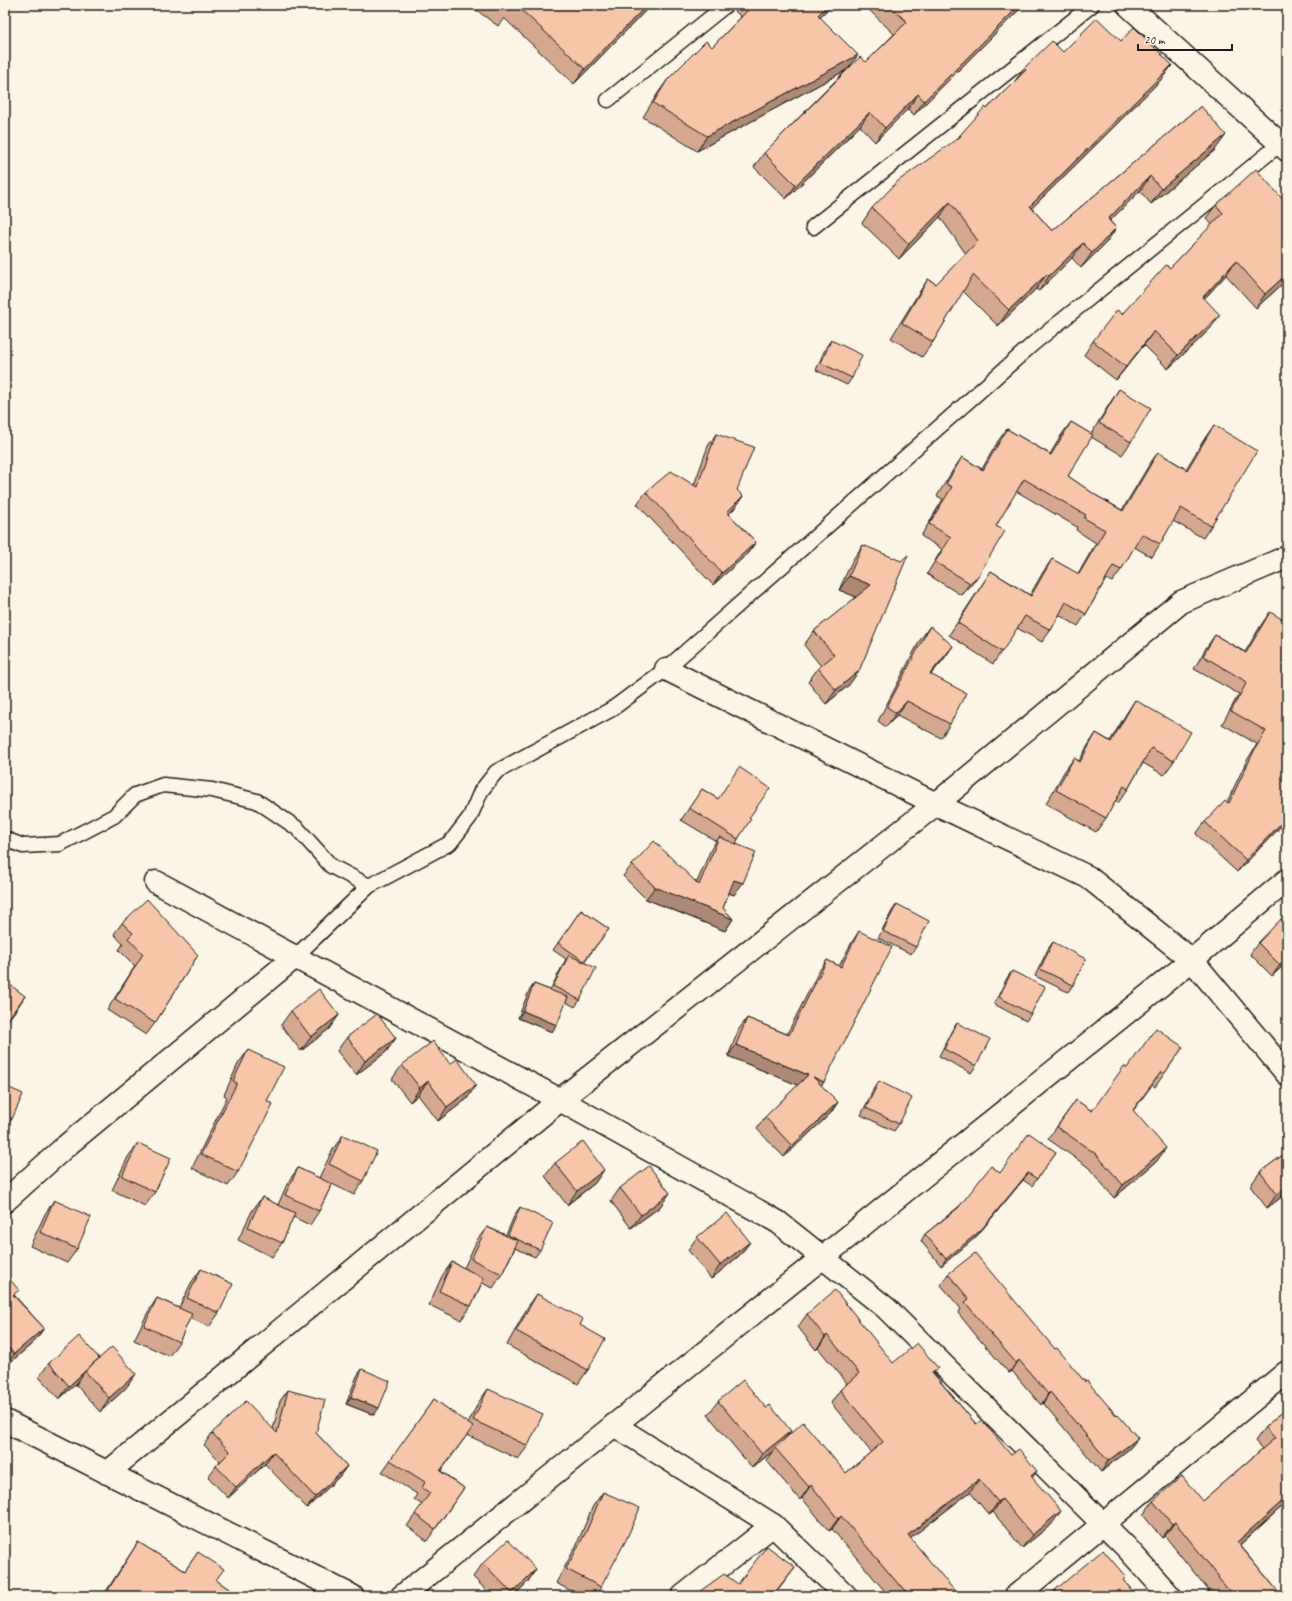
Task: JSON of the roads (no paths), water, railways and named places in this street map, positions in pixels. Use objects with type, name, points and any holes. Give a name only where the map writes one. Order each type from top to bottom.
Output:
[{"type":"street","points":[[1136,7],[1284,147]]},
{"type":"street","points":[[107,1473],[560,1100],[936,804],[1181,602],[1287,557]]},
{"type":"street","points":[[666,669],[936,804],[1088,877],[1192,960],[1287,1074]]},
{"type":"street","points":[[402,1596],[1192,960],[1287,880]]},
{"type":"street","points":[[156,882],[560,1100],[778,1222],[886,1308],[1127,1548],[1170,1596]]},
{"type":"street","points":[[5,1201],[66,1146],[295,957]]},
{"type":"street","points":[[1016,1596],[1287,1372]]},
{"type":"street","points":[[5,1421],[352,1596]]},
{"type":"street","points":[[614,1425],[773,1526],[846,1596]]},
{"type":"street","points":[[683,1596],[773,1526]]},
{"type":"lane","points":[[608,100],[726,5]]},
{"type":"lane","points":[[812,227],[1092,5]]},
{"type":"lane","points":[[295,957],[369,886],[450,843],[470,817],[481,791],[496,772],[612,709],[666,669],[1034,342],[1284,147]]},
{"type":"lane","points":[[5,839],[23,846],[60,844],[114,816],[135,795],[162,785],[212,790],[257,801],[297,828],[331,866],[369,886]]}]
